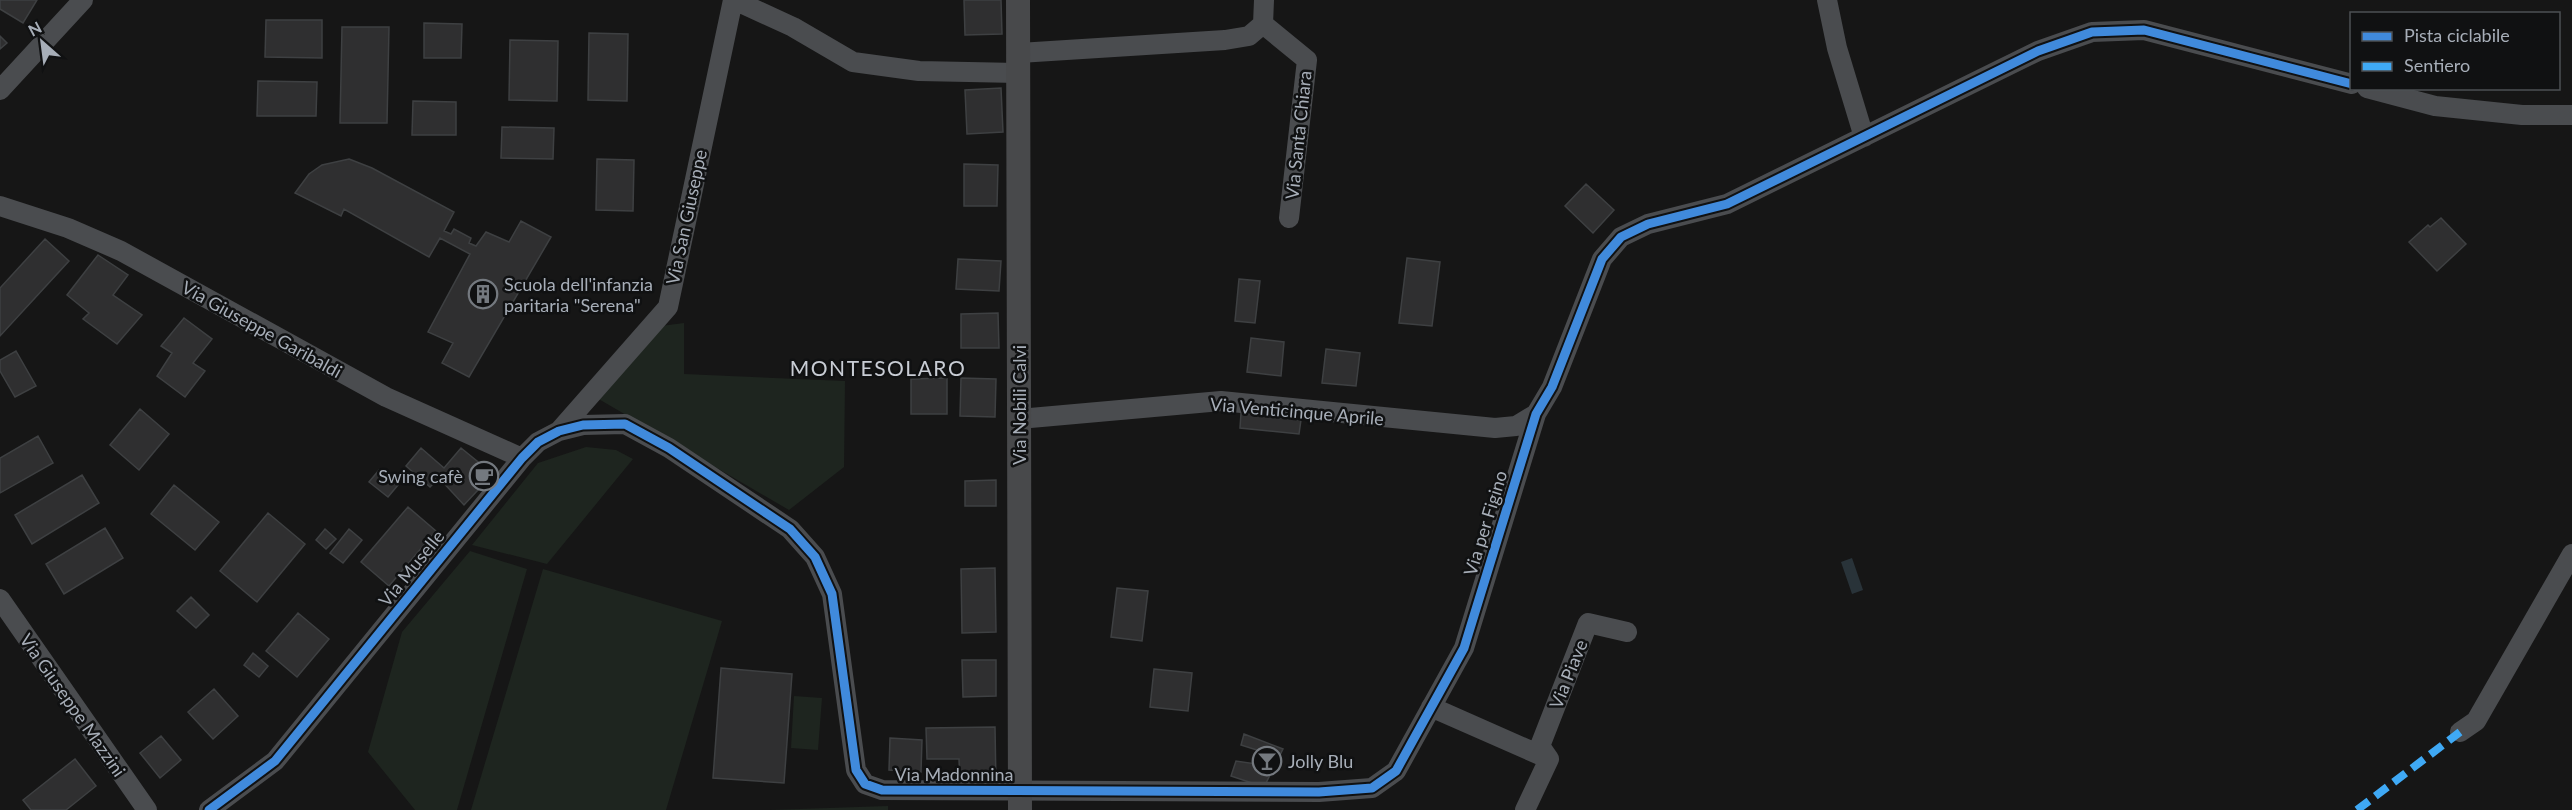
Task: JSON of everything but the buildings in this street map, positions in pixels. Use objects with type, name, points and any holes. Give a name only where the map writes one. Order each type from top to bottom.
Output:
[{"type":"main road","name":"Via Nobili Calvi","points":[[1018,0],[1020,800]]},
{"type":"street","points":[[0,90],[83,0]]},
{"type":"street","points":[[733,0],[793,27],[853,62],[919,71],[1018,63],[1249,36],[1263,24],[1264,0]]},
{"type":"street","name":"Via San Giuseppe","points":[[559,431],[668,307],[733,0]]},
{"type":"street","points":[[1827,0],[1837,48],[1864,137]]},
{"type":"street","name":"Via Santa Chiara","points":[[1263,24],[1307,60],[1289,218]]},
{"type":"street","name":"Via per Figino","points":[[1318,801],[1372,788],[1396,771],[1464,648],[1536,414],[1552,387],[1602,259],[1622,237],[1648,224],[1727,204],[2038,51],[2092,32],[2144,30],[2350,83]]},
{"type":"street","points":[[2375,90],[2435,106],[2522,115],[2572,115]]},
{"type":"street","name":"Via Giuseppe Garibaldi","points":[[0,206],[68,228],[121,251],[386,397],[522,458]]},
{"type":"street","name":"Via Venticinque Aprile","points":[[1019,419],[1221,401],[1495,429],[1516,426],[1536,414]]},
{"type":"street","name":"Via Muselle","points":[[209,810],[275,761],[522,458],[538,442],[559,431],[583,425],[625,424],[669,448]]},
{"type":"street","name":"Via Madonnina","points":[[669,448],[790,529],[815,557],[832,594],[856,770],[865,784],[882,790],[1020,800],[1318,801]]},
{"type":"street","points":[[2460,732],[2476,721],[2572,554]]},
{"type":"street","name":"Via Giuseppe Mazzini","points":[[0,599],[147,810]]},
{"type":"street","name":"Via Piave","points":[[1550,759],[1540,746],[1588,623],[1626,632]]},
{"type":"street","points":[[1431,707],[1550,759],[1525,810]]},
{"type":"shaded area","points":[[684,323],[684,374],[845,381],[844,467],[789,510],[597,398],[661,326]]},
{"type":"shaded area","points":[[586,447],[616,450],[633,459],[547,564],[472,545],[538,463]]},
{"type":"shaded area","points":[[470,551],[527,569],[457,810],[415,810],[368,752],[402,632]]},
{"type":"shaded area","points":[[1852,558],[1863,590],[1852,594],[1841,562]]},
{"type":"shaded area","points":[[543,569],[722,621],[666,810],[471,810]]},
{"type":"shaded area","points":[[794,696],[822,698],[818,750],[791,748]]},
{"type":"shaded area","points":[[888,806],[888,810],[770,810]]},
{"type":"marked path","points":[[2357,810],[2460,732]]},
{"type":"cycle path","points":[[209,810],[275,761],[522,458],[538,442],[559,431],[583,425],[625,424],[669,448],[790,529],[815,557],[832,594],[856,770],[865,784],[882,790],[1319,792],[1372,788],[1396,771],[1464,648],[1536,414],[1552,387],[1602,259],[1621,237],[1648,224],[1727,204],[2038,51],[2092,32],[2144,30],[2350,83]]},
{"type":"place","name":"Scuola dell'infanzia paritaria \"Serena\"","points":[[483,294]]},
{"type":"place","name":"Swing cafè","points":[[484,476]]},
{"type":"place","name":"Jolly Blu","points":[[1267,761]]},
{"type":"district","name":"MONTESOLARO","points":[[878,367]]}]
